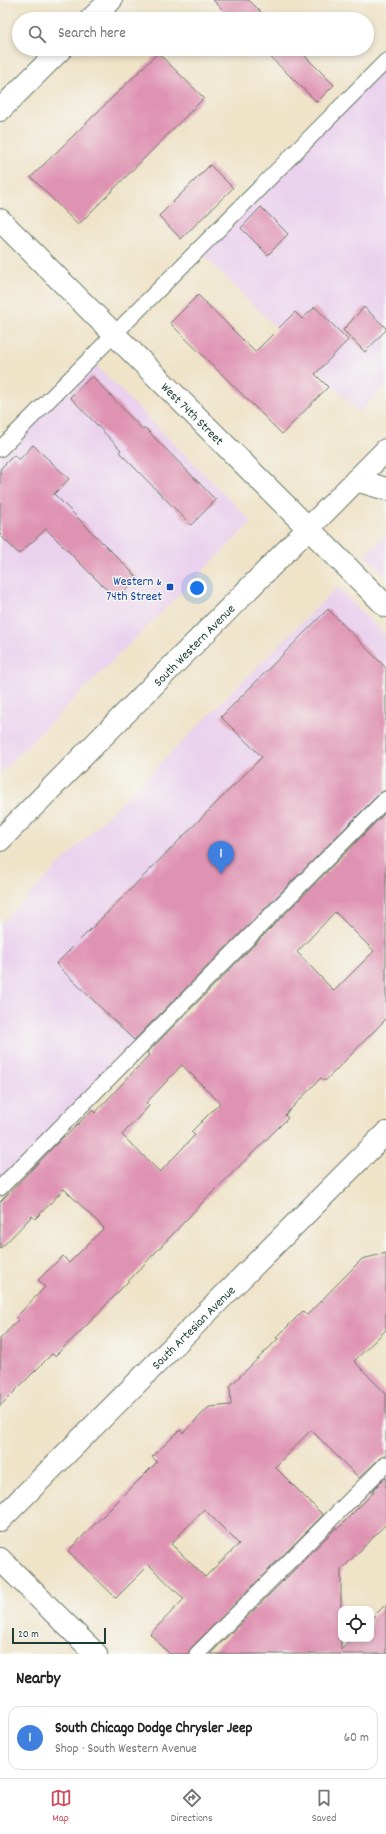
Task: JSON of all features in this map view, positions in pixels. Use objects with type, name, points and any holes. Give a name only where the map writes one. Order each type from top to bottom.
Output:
[{"type":"street","points":[[98,12],[111,0]]},
{"type":"street","points":[[0,110],[54,56]]},
{"type":"street","name":"West 74th Street","points":[[0,220],[386,606]]},
{"type":"street","name":"South Western Avenue","points":[[0,840],[386,450]]},
{"type":"street","points":[[356,480],[386,488]]},
{"type":"street","name":"South Artesian Avenue","points":[[0,1520],[386,1133]]},
{"type":"street","points":[[0,1559],[96,1654]]},
{"type":"lane","points":[[0,449],[386,61]]},
{"type":"lane","points":[[0,1188],[386,798]]},
{"type":"lane","points":[[197,1654],[386,1464]]},
{"type":"shaded area","points":[[386,61],[386,385],[359,412],[199,250]]},
{"type":"shaded area","points":[[90,359],[252,522],[0,773],[0,449]]},
{"type":"shaded area","points":[[386,534],[386,576],[365,555]]},
{"type":"shaded area","points":[[337,587],[386,636],[386,799],[0,1188],[0,924]]},
{"type":"building","points":[[213,0],[249,0],[261,12],[225,12]]},
{"type":"building","points":[[155,56],[161,56],[204,98],[78,225],[31,177]]},
{"type":"building","points":[[269,56],[305,56],[334,85],[317,102]]},
{"type":"building","points":[[210,165],[233,188],[181,239],[159,216]]},
{"type":"building","points":[[261,207],[288,234],[268,255],[241,228]]},
{"type":"building","points":[[198,295],[255,352],[295,312],[302,319],[315,307],[348,340],[315,374],[328,387],[282,434],[170,323]]},
{"type":"building","points":[[364,307],[386,328],[386,330],[365,352],[343,330]]},
{"type":"building","points":[[92,376],[143,430],[145,428],[216,500],[191,525],[119,452],[121,450],[70,397]]},
{"type":"building","points":[[33,445],[69,479],[54,494],[138,578],[116,599],[46,529],[19,554],[0,535],[0,469],[14,455],[19,460]]},
{"type":"building","points":[[328,609],[386,668],[386,790],[380,793],[134,1040],[56,964],[262,757],[221,717]]},
{"type":"building","points":[[386,812],[386,1019],[325,1081],[321,1078],[285,1115],[288,1118],[203,1202],[88,1324],[55,1356],[52,1354],[0,1406],[0,1339],[18,1320],[16,1317],[45,1287],[38,1280],[63,1256],[69,1263],[104,1228],[64,1189],[35,1219],[32,1216],[0,1249],[0,1202],[64,1136],[65,1137],[92,1110],[95,1113],[149,1055],[147,1053]],"holes":[[[335,912],[374,951],[334,991],[297,952]],[[182,1065],[220,1103],[191,1132],[195,1135],[160,1172],[122,1135],[149,1106],[146,1103]]]},
{"type":"building","points":[[386,1253],[386,1330],[354,1361],[386,1394],[386,1455],[380,1458],[359,1478],[311,1430],[275,1467],[323,1515],[191,1648],[188,1654],[170,1654],[150,1634],[184,1599],[149,1565],[116,1598],[68,1551],[157,1462],[152,1457],[180,1430],[183,1433],[209,1407],[231,1405],[230,1386],[278,1339],[276,1338],[303,1311],[307,1315],[362,1259]],"holes":[[[204,1509],[239,1544],[205,1577],[171,1544]]]},
{"type":"building","points":[[386,1477],[386,1524],[341,1570],[341,1606],[338,1606],[338,1642],[341,1642],[341,1650],[348,1642],[374,1642],[374,1616],[386,1604],[386,1654],[210,1654],[374,1492],[372,1491]]},
{"type":"place","name":"Western & 74th Street","points":[[170,587]]},
{"type":"place","name":"South Chicago Dodge Chrysler Jeep","points":[[221,874]]}]
